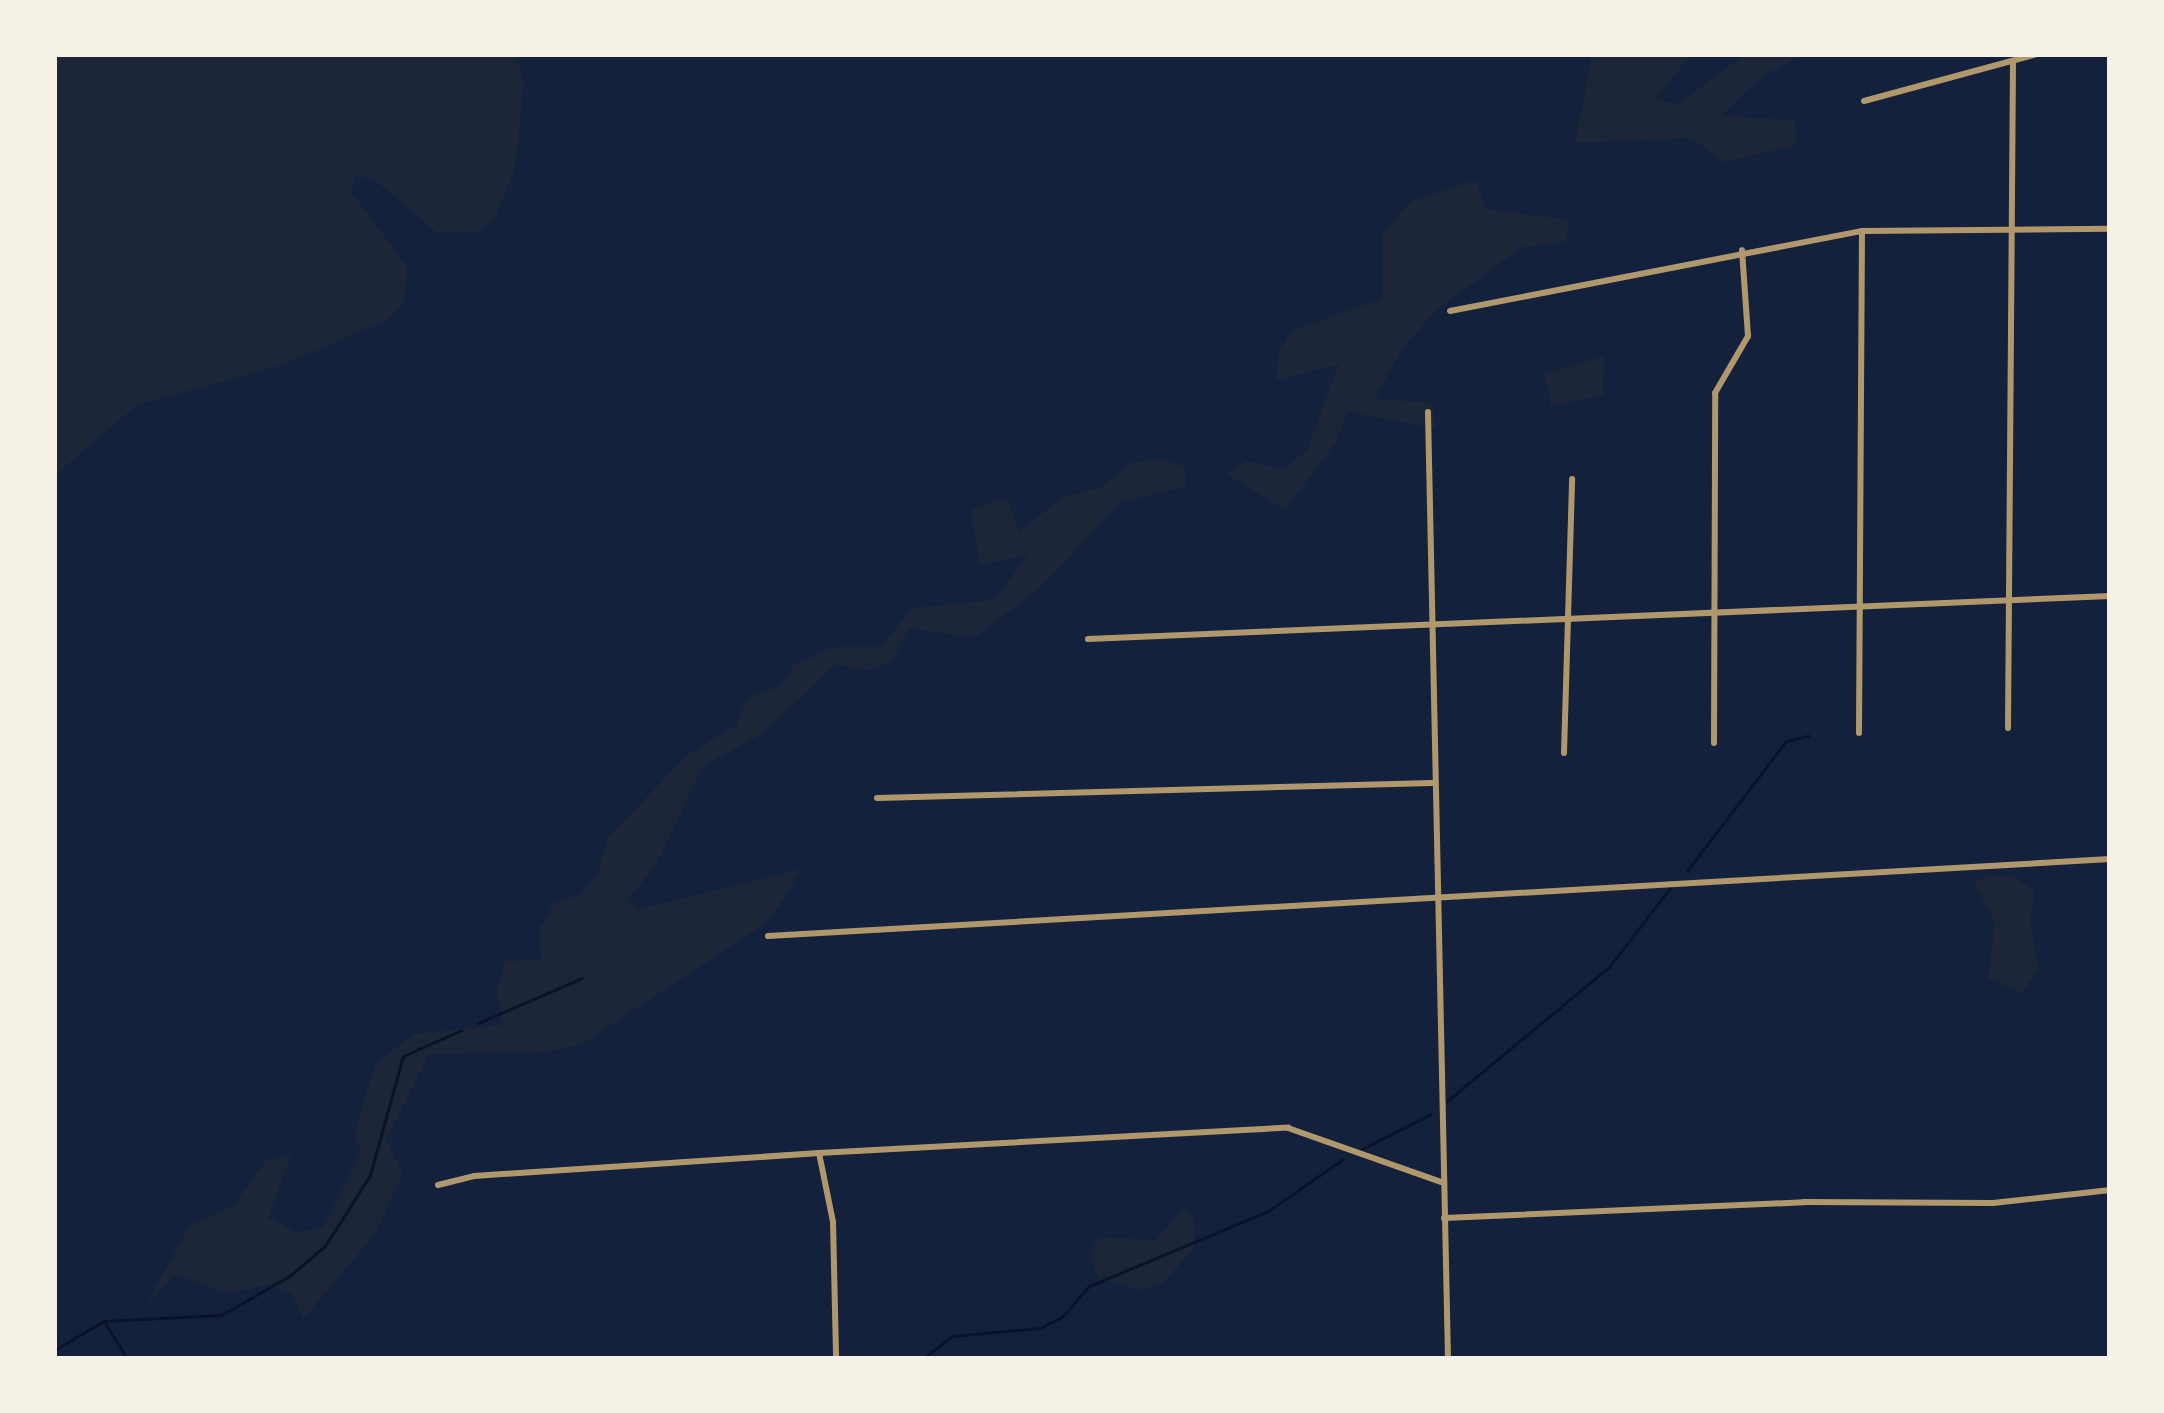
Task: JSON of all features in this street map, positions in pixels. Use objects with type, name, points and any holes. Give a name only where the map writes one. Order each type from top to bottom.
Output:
[{"type":"street","points":[[1864,101],[2037,54]]},
{"type":"street","points":[[2008,728],[2013,63]]},
{"type":"street","points":[[1450,311],[1742,250],[1862,231],[2110,229]]},
{"type":"street","points":[[1859,733],[1862,231]]},
{"type":"street","points":[[1714,743],[1715,393],[1748,336],[1742,250]]},
{"type":"street","points":[[1428,412],[1432,782],[1448,1359]]},
{"type":"street","points":[[1564,753],[1572,479]]},
{"type":"street","points":[[1088,639],[1432,630],[1858,603],[2110,596]]},
{"type":"street","points":[[877,798],[1432,782]]},
{"type":"street","points":[[768,936],[2110,860]]},
{"type":"street","points":[[438,1185],[475,1176],[1288,1128],[1441,1182]]},
{"type":"street","points":[[819,1153],[832,1222],[836,1359]]},
{"type":"street","points":[[1444,1218],[1804,1202],[1993,1203],[2110,1190]]},
{"type":"shaded area","points":[[54,54],[515,54],[524,81],[515,168],[494,220],[475,233],[436,232],[376,181],[356,175],[351,192],[407,266],[404,303],[387,320],[279,366],[137,405],[54,476]]},
{"type":"shaded area","points":[[1592,54],[1691,54],[1656,99],[1678,104],[1745,54],[1804,54],[1763,76],[1721,116],[1795,120],[1797,145],[1723,162],[1692,138],[1575,143]]},
{"type":"shaded area","points":[[1477,180],[1485,209],[1569,220],[1566,242],[1523,247],[1436,310],[1402,349],[1375,399],[1432,403],[1436,428],[1348,412],[1336,442],[1285,510],[1226,474],[1246,461],[1284,469],[1307,450],[1339,364],[1276,381],[1278,354],[1290,332],[1383,298],[1383,233],[1411,201]]},
{"type":"shaded area","points":[[1604,356],[1603,395],[1551,406],[1544,374]]},
{"type":"shaded area","points":[[1165,460],[1185,467],[1186,487],[1122,501],[1038,590],[974,638],[909,628],[892,662],[869,670],[835,665],[762,734],[703,766],[656,865],[626,902],[640,909],[802,869],[770,920],[584,1043],[548,1052],[429,1054],[386,1140],[403,1173],[376,1233],[303,1319],[292,1293],[266,1285],[228,1294],[176,1274],[145,1306],[190,1225],[233,1206],[266,1161],[292,1154],[268,1217],[296,1232],[323,1228],[361,1152],[354,1136],[375,1064],[414,1034],[503,1025],[497,992],[505,961],[541,960],[539,929],[554,903],[581,894],[599,872],[607,838],[689,754],[736,726],[747,698],[780,686],[794,665],[834,647],[881,647],[912,608],[994,600],[1028,555],[980,565],[970,510],[1007,497],[1019,532],[1063,497],[1100,488],[1132,462]]},
{"type":"shaded area","points":[[1989,876],[2012,876],[2035,892],[2030,915],[2038,970],[2022,993],[1988,978],[1995,922],[1974,883]]},
{"type":"shaded area","points":[[1185,1206],[1195,1220],[1194,1249],[1161,1284],[1143,1290],[1099,1279],[1089,1255],[1099,1237],[1156,1240]]},
{"type":"waterway","points":[[1687,871],[1786,741],[1808,736]]},
{"type":"waterway","points":[[1447,1101],[1609,967],[1670,888]]},
{"type":"waterway","points":[[478,1023],[582,978]]},
{"type":"waterway","points":[[104,1321],[221,1315],[288,1277],[325,1246],[370,1175],[403,1056],[462,1030]]},
{"type":"waterway","points":[[1362,1149],[1431,1114]]},
{"type":"waterway","points":[[922,1359],[952,1336],[1040,1328],[1062,1317],[1089,1286],[1268,1211],[1343,1159]]},
{"type":"waterway","points":[[54,1350],[104,1321],[127,1359]]}]
